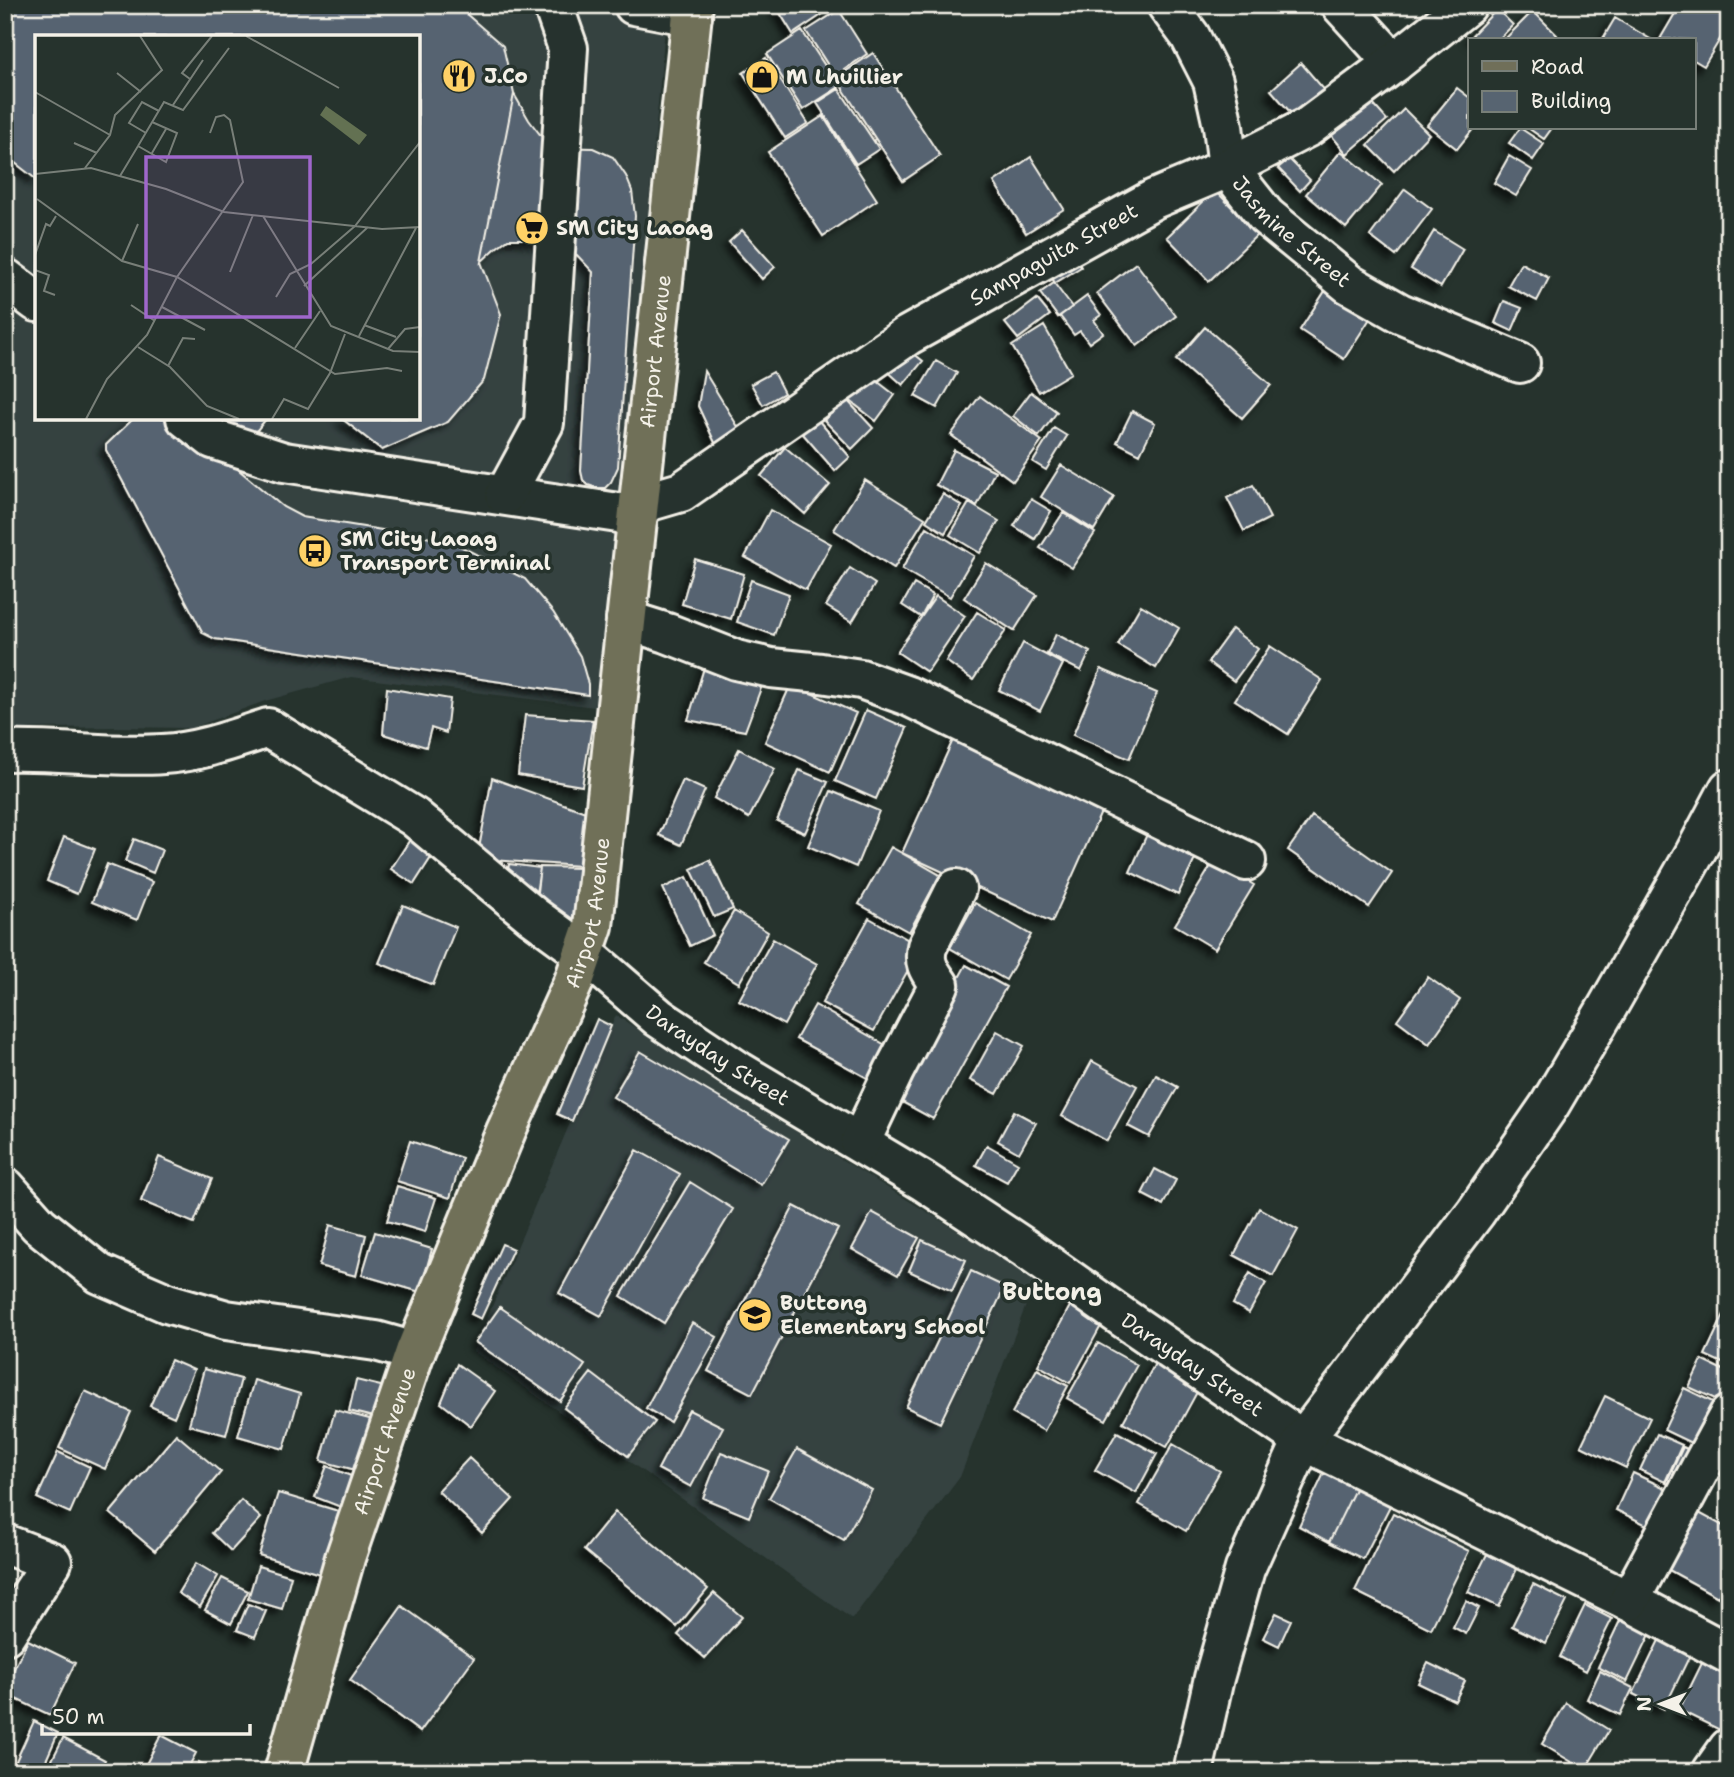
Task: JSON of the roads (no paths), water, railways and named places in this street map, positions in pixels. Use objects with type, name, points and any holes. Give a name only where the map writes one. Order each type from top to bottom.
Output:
[{"type":"main road","name":"Airport Avenue","points":[[284,1772],[345,1558],[415,1352],[506,1131],[574,981],[593,926],[692,11]]},
{"type":"street","points":[[505,495],[544,423],[568,48],[553,5]]},
{"type":"street","points":[[634,5],[692,11]]},
{"type":"street","name":"Jasmine Street","points":[[1167,5],[1190,36],[1213,81],[1223,126],[1228,168],[1266,216],[1349,284],[1400,313],[1520,363]]},
{"type":"street","points":[[1341,5],[1394,63]]},
{"type":"street","name":"Sampaguita Street","points":[[639,510],[681,492],[907,336],[1154,199],[1228,168],[1308,127],[1467,5]]},
{"type":"street","points":[[5,278],[35,300]]},
{"type":"street","points":[[189,420],[213,439],[285,462],[505,495],[639,510]]},
{"type":"street","points":[[626,620],[736,660],[771,668],[861,679],[908,696],[1246,861]]},
{"type":"street","name":"Darayday Street","points":[[5,751],[164,754],[205,748],[268,728],[414,817],[533,916],[585,954],[659,1018],[740,1072],[923,1181],[1303,1440],[1629,1601],[1729,1654]]},
{"type":"street","points":[[1193,1772],[1214,1678],[1245,1569],[1303,1440],[1476,1212],[1549,1106],[1729,789]]},
{"type":"street","points":[[860,1143],[939,985],[928,970],[925,957],[927,947],[956,889]]},
{"type":"street","points":[[5,1187],[40,1225],[100,1274],[167,1303],[226,1320],[376,1341],[415,1352]]},
{"type":"street","points":[[1629,1601],[1729,1415]]},
{"type":"street","points":[[5,1544],[51,1562],[5,1635]]},
{"type":"street","points":[[1712,1772],[1729,1748]]},
{"type":"place","name":"J.Co","points":[[459,76]]},
{"type":"place","name":"M Lhuillier","points":[[762,77]]},
{"type":"place","name":"SM City Laoag","points":[[532,228]]},
{"type":"place","name":"SM City Laoag Transport Terminal","points":[[315,551]]},
{"type":"place","name":"Buttong Elementary School","points":[[755,1315]]},
{"type":"district","name":"Buttong","points":[[1052,1292]]}]
